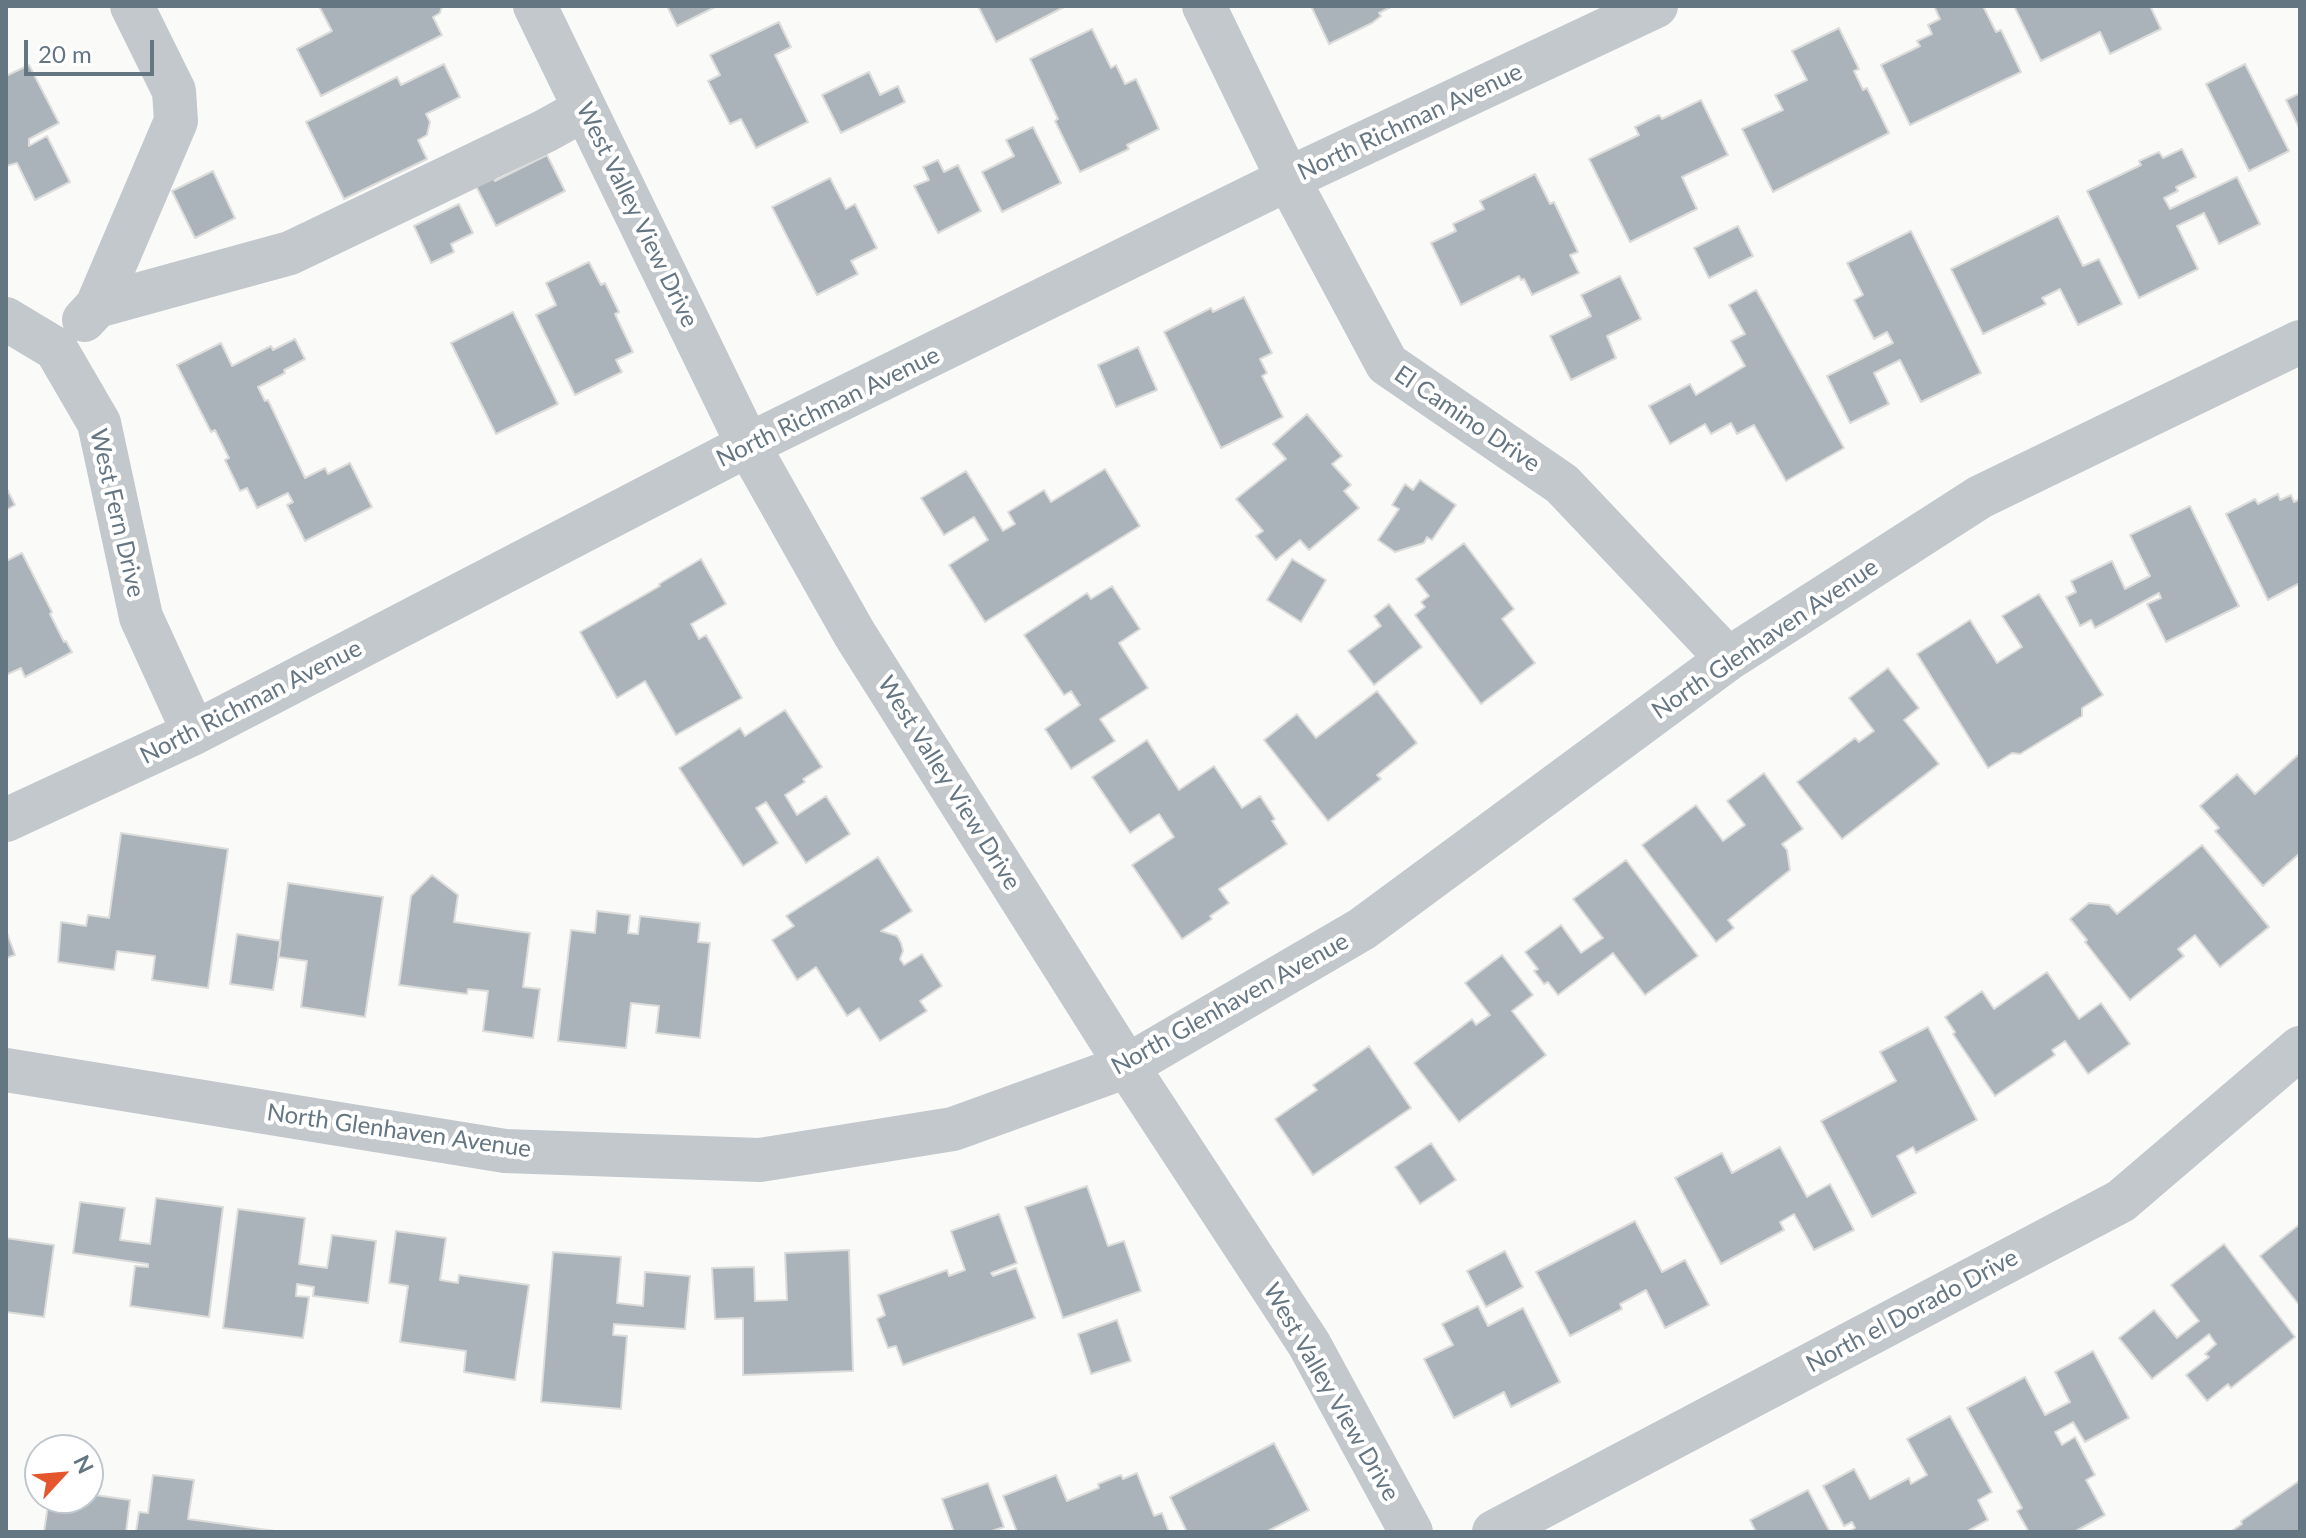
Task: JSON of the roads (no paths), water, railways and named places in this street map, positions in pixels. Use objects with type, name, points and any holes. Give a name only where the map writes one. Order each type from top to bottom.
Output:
[{"type":"street","points":[[56,349],[97,306],[176,121],[174,91],[132,6]]},
{"type":"street","name":"West Valley View Drive","points":[[535,6],[748,445],[854,633],[1127,1066],[1309,1344],[1411,1532]]},
{"type":"street","name":"El Camino Drive","points":[[1204,6],[1288,179],[1387,364],[1562,484],[1728,659]]},
{"type":"street","name":"North Richman Avenue","points":[[6,820],[194,733],[748,445],[1288,179],[1656,6]]},
{"type":"street","points":[[97,306],[290,253],[585,109]]},
{"type":"street","name":"West Fern Drive","points":[[6,319],[56,349],[99,423],[141,617],[194,733]]},
{"type":"street","name":"North Glenhaven Avenue","points":[[6,1070],[505,1151],[760,1160],[953,1129],[1127,1066],[1362,929],[1728,659],[1980,497],[2300,342]]},
{"type":"street","name":"North el Dorado Drive","points":[[1494,1532],[2121,1201],[2300,1048]]}]
